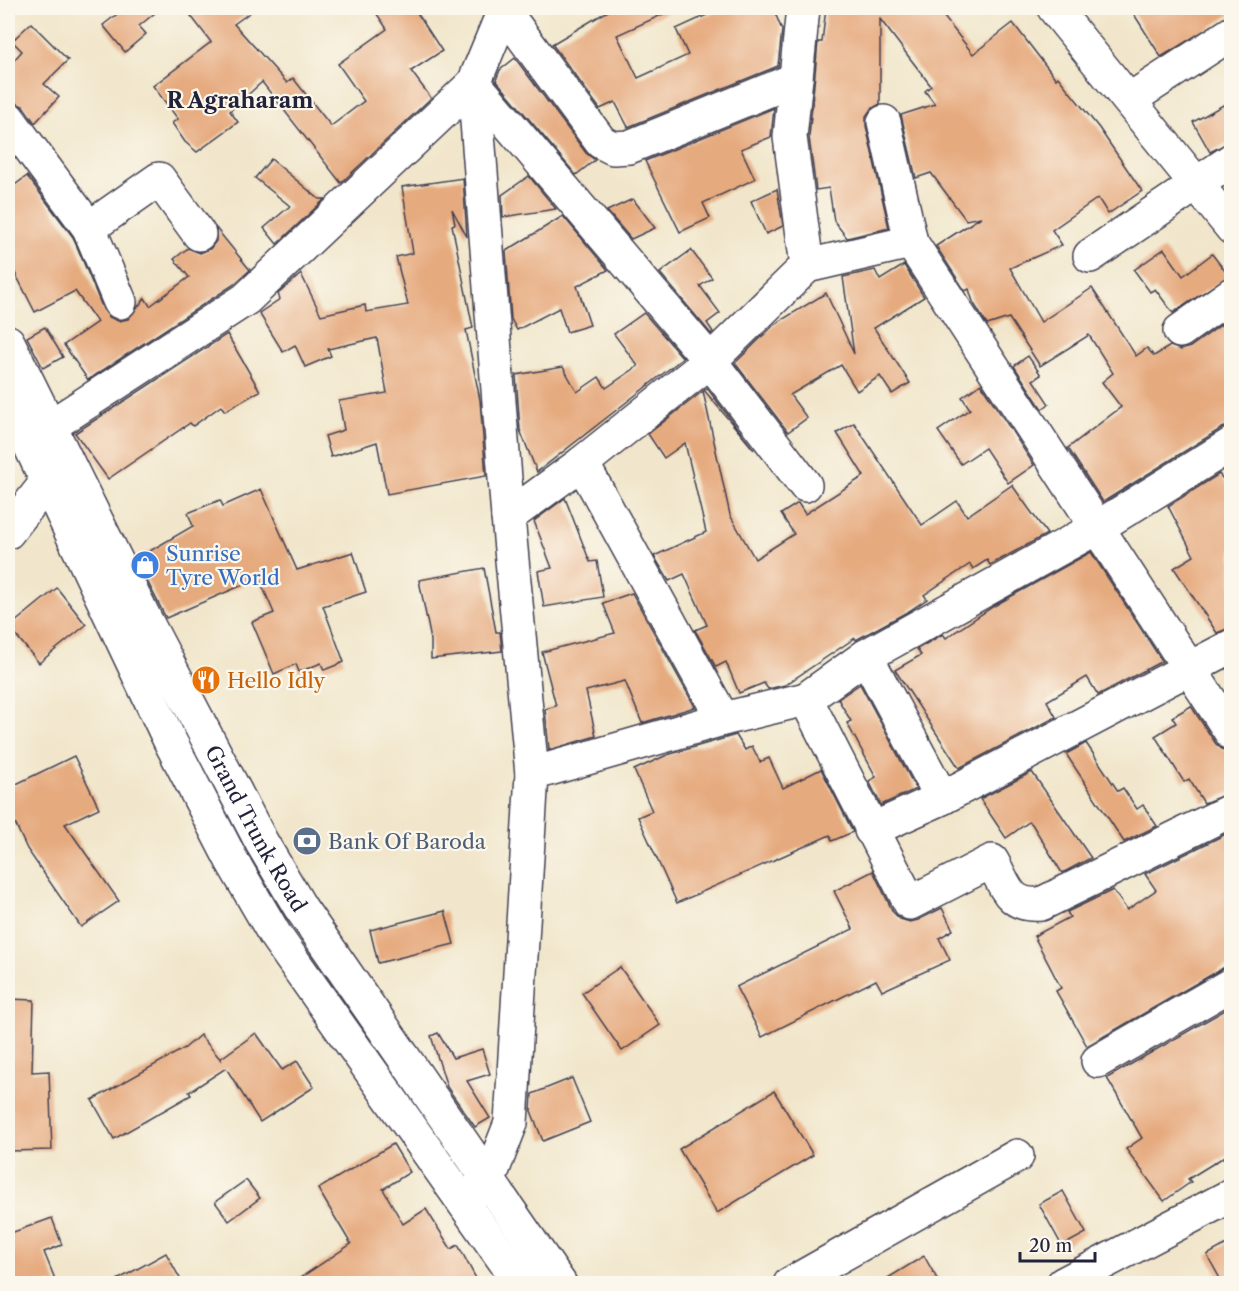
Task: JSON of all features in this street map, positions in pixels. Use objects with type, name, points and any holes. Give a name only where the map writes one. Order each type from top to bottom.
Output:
[{"type":"street","points":[[803,8],[790,137],[807,266]]},
{"type":"street","points":[[505,9],[601,142],[613,148],[629,147],[796,79]]},
{"type":"street","points":[[49,427],[246,299],[474,83],[505,9]]},
{"type":"street","points":[[1061,9],[1129,100],[1232,228]]},
{"type":"street","points":[[1129,100],[1232,33]]},
{"type":"street","points":[[474,83],[710,361],[805,485]]},
{"type":"street","points":[[474,83],[508,517],[532,774],[511,1123],[475,1191]]},
{"type":"street","points":[[8,118],[89,228],[120,302]]},
{"type":"street","points":[[884,122],[910,242],[1232,734]]},
{"type":"street","points":[[1090,256],[1232,160]]},
{"type":"street","points":[[89,228],[159,179],[199,234]]},
{"type":"street","points":[[508,517],[582,463],[710,361],[807,266],[910,242]]},
{"type":"street","points":[[1180,331],[1232,294]]},
{"type":"street","name":"Grand Trunk Road","points":[[8,342],[147,623],[273,862],[475,1191],[521,1284]]},
{"type":"street","name":"Grand Trunk Road","points":[[8,399],[170,741],[237,870],[275,935],[475,1191],[560,1284]]},
{"type":"street","points":[[532,774],[723,719],[806,699],[866,656],[1098,527],[1232,444]]},
{"type":"street","points":[[582,463],[723,719]]},
{"type":"street","points":[[8,532],[46,482]]},
{"type":"street","points":[[871,831],[942,798],[1232,646]]},
{"type":"street","points":[[866,656],[942,798]]},
{"type":"street","points":[[806,699],[871,831],[910,903],[992,861],[1012,899],[1025,905],[1041,904],[1232,810]]},
{"type":"street","points":[[1098,1061],[1232,984]]},
{"type":"street","points":[[790,1284],[1017,1155]]},
{"type":"street","points":[[1064,1284],[1230,1201]]},
{"type":"building","points":[[125,8],[161,8],[139,26],[146,34],[125,52],[103,25]]},
{"type":"building","points":[[185,8],[256,8],[234,24],[287,83],[293,78],[331,126],[364,101],[338,64],[387,29],[373,8],[414,8],[442,51],[411,71],[431,98],[341,183],[262,82],[230,111],[238,122],[197,152],[185,142],[172,123],[178,119],[153,86],[211,42]]},
{"type":"building","points":[[613,8],[677,8],[617,35],[638,78],[688,55],[676,29],[722,8],[773,8],[782,30],[778,66],[628,127],[615,102],[600,109],[552,44]]},
{"type":"building","points":[[826,8],[937,8],[973,54],[1013,23],[1056,79],[1058,77],[1099,128],[1142,191],[1108,214],[1098,198],[1052,230],[1062,245],[1010,268],[1041,322],[1092,288],[1136,356],[1147,348],[1154,356],[1170,346],[1181,350],[1190,347],[1232,317],[1232,425],[1222,428],[1103,502],[1068,448],[1121,407],[1102,382],[1113,373],[1089,335],[1040,366],[1009,318],[987,325],[973,302],[969,289],[965,291],[936,246],[981,217],[966,220],[931,173],[916,178],[901,115],[935,104],[925,91],[931,86],[880,19],[880,104],[871,109],[866,116],[866,126],[889,228],[847,238],[834,221],[829,188],[816,190],[809,137],[818,42],[822,42]]},
{"type":"building","points":[[1130,8],[1226,8],[1230,15],[1161,57]]},
{"type":"building","points":[[31,23],[68,60],[44,84],[59,97],[35,123],[23,106],[8,100],[8,67],[22,51],[12,41]]},
{"type":"building","points":[[515,58],[586,153],[595,160],[576,175],[496,80],[500,70]]},
{"type":"building","points":[[1232,100],[1232,141],[1210,152],[1193,122]]},
{"type":"building","points":[[774,108],[771,137],[741,149],[755,179],[703,203],[710,218],[680,232],[645,161]]},
{"type":"building","points":[[271,159],[319,199],[325,199],[277,244],[264,228],[290,206],[255,178]]},
{"type":"building","points":[[27,176],[73,237],[103,309],[109,317],[118,321],[128,319],[145,298],[150,306],[189,277],[174,259],[188,248],[200,253],[210,249],[216,241],[216,228],[250,270],[233,285],[88,380],[64,345],[97,322],[75,291],[35,312],[8,259],[8,190]]},
{"type":"building","points":[[529,176],[556,209],[503,217],[502,195]]},
{"type":"building","points":[[463,178],[467,237],[452,209],[455,224],[452,225],[473,328],[466,330],[480,400],[486,476],[387,494],[377,442],[331,457],[325,436],[344,430],[339,401],[387,393],[377,338],[328,349],[331,356],[305,367],[295,345],[283,352],[259,313],[280,299],[278,294],[301,274],[321,315],[365,305],[366,312],[408,305],[396,257],[413,253],[402,187]]},
{"type":"building","points":[[777,189],[783,226],[766,234],[751,201]]},
{"type":"building","points":[[633,199],[655,228],[631,239],[607,211]]},
{"type":"building","points":[[563,216],[608,270],[577,286],[590,325],[567,332],[559,308],[517,330],[511,319],[506,251]]},
{"type":"building","points":[[1164,249],[1183,276],[1212,254],[1229,276],[1173,313],[1155,289],[1150,292],[1134,270]]},
{"type":"building","points":[[691,250],[712,278],[700,286],[720,313],[707,323],[713,332],[711,334],[660,273]]},
{"type":"building","points":[[904,265],[924,297],[874,328],[910,383],[892,394],[880,376],[857,391],[841,365],[790,395],[807,418],[788,432],[735,363],[775,324],[826,293],[854,354],[843,277],[875,270],[880,280]]},
{"type":"building","points":[[644,313],[683,358],[537,472],[520,430],[516,375],[563,367],[577,392],[599,377],[606,388],[638,366],[614,334]]},
{"type":"building","points":[[45,327],[63,357],[43,368],[27,337]]},
{"type":"building","points":[[227,334],[260,391],[225,411],[221,406],[193,426],[190,423],[108,479],[75,433]]},
{"type":"building","points":[[1028,356],[1041,375],[1033,380],[1049,404],[1042,409],[1014,366]]},
{"type":"building","points":[[981,384],[1034,465],[1008,483],[985,448],[961,464],[938,431],[970,409],[962,397]]},
{"type":"building","points":[[707,388],[754,450],[704,390]]},
{"type":"building","points":[[703,391],[730,515],[755,559],[794,534],[781,514],[798,503],[805,514],[864,476],[837,433],[854,423],[922,525],[957,501],[967,516],[1012,485],[1047,534],[990,565],[987,560],[973,569],[970,564],[924,595],[927,599],[909,611],[856,640],[855,638],[785,685],[768,689],[764,683],[739,693],[726,662],[716,667],[695,630],[707,625],[684,574],[669,581],[654,556],[706,532],[685,443],[664,458],[648,434]]},
{"type":"building","points":[[1219,474],[1232,490],[1232,627],[1217,633],[1174,568],[1194,556],[1168,506]]},
{"type":"building","points":[[261,489],[297,570],[353,552],[366,592],[323,606],[344,662],[324,670],[321,663],[299,672],[296,664],[274,674],[252,622],[274,613],[259,578],[166,618],[136,559],[193,526],[188,513],[220,500],[223,506]]},
{"type":"building","points":[[565,498],[590,562],[597,561],[603,597],[544,607],[538,571],[552,568],[534,521]]},
{"type":"building","points":[[1091,552],[1162,661],[1098,695],[1087,677],[1047,701],[1056,717],[959,768],[895,670],[921,655],[917,649],[943,634],[946,638],[994,606]]},
{"type":"building","points":[[484,568],[496,632],[500,632],[502,651],[431,659],[431,640],[419,580]]},
{"type":"building","points":[[57,588],[86,625],[39,663],[9,627]]},
{"type":"building","points":[[632,593],[695,707],[642,723],[625,681],[586,691],[596,736],[549,750],[545,709],[556,706],[542,652],[615,633],[603,603]]},
{"type":"building","points":[[860,684],[916,789],[881,805],[869,781],[876,777],[847,723],[851,721],[838,699]]},
{"type":"building","points":[[1191,706],[1216,744],[1223,750],[1232,752],[1232,792],[1204,803],[1189,779],[1184,782],[1155,736],[1176,723],[1172,717]]},
{"type":"building","points":[[736,735],[745,750],[752,746],[760,762],[769,758],[783,788],[821,769],[853,832],[832,841],[830,835],[677,903],[638,817],[652,811],[634,770],[667,755]]},
{"type":"building","points":[[1086,743],[1118,791],[1123,788],[1137,809],[1143,805],[1157,826],[1124,842],[1066,754]]},
{"type":"building","points":[[74,756],[99,808],[65,824],[119,901],[81,927],[27,849],[8,808],[8,788]]},
{"type":"building","points":[[1032,772],[1091,858],[1062,873],[1032,824],[1029,822],[1006,838],[980,799]]},
{"type":"building","points":[[1232,831],[1232,965],[1087,1046],[1056,991],[1061,988],[1034,936],[1070,917],[1067,912],[1113,890],[1127,910],[1156,890],[1145,874]]},
{"type":"building","points":[[873,871],[893,912],[900,919],[910,922],[918,920],[942,908],[953,930],[939,938],[950,960],[882,991],[876,980],[762,1037],[736,987],[853,929],[834,891]]},
{"type":"building","points":[[445,911],[454,944],[378,963],[370,930]]},
{"type":"building","points":[[620,967],[660,1025],[622,1051],[582,993]]},
{"type":"building","points":[[8,999],[34,1000],[32,1072],[49,1071],[52,1150],[8,1151]]},
{"type":"building","points":[[1232,1006],[1232,1152],[1188,1179],[1191,1182],[1164,1201],[1126,1149],[1142,1138],[1107,1078]]},
{"type":"building","points":[[256,1033],[282,1070],[297,1061],[314,1087],[260,1122],[226,1068],[189,1092],[191,1095],[114,1139],[92,1100],[185,1048],[200,1035],[220,1059]]},
{"type":"building","points":[[438,1033],[453,1058],[482,1049],[490,1074],[467,1081],[490,1118],[475,1127],[447,1087],[431,1036]]},
{"type":"building","points":[[572,1078],[590,1122],[543,1141],[531,1111],[532,1094]]},
{"type":"building","points":[[774,1091],[813,1155],[717,1213],[679,1149]]},
{"type":"building","points":[[393,1144],[410,1172],[383,1189],[403,1224],[426,1209],[451,1249],[458,1245],[479,1284],[291,1284],[351,1244],[318,1189]]},
{"type":"building","points":[[246,1180],[260,1198],[229,1221],[215,1202]]},
{"type":"building","points":[[1063,1191],[1086,1233],[1062,1246],[1039,1204]]},
{"type":"building","points":[[52,1218],[62,1245],[44,1252],[57,1284],[8,1284],[8,1234]]},
{"type":"building","points":[[1232,1241],[1232,1284],[1223,1284],[1207,1255]]},
{"type":"building","points":[[166,1253],[183,1284],[110,1284]]},
{"type":"building","points":[[924,1256],[940,1284],[878,1284]]},
{"type":"place","name":"Sunrise Tyre World","points":[[145,565]]},
{"type":"place","name":"Hello Idly","points":[[206,680]]},
{"type":"place","name":"Bank Of Baroda","points":[[307,841]]},
{"type":"district","name":"R Agraharam","points":[[240,100]]}]
